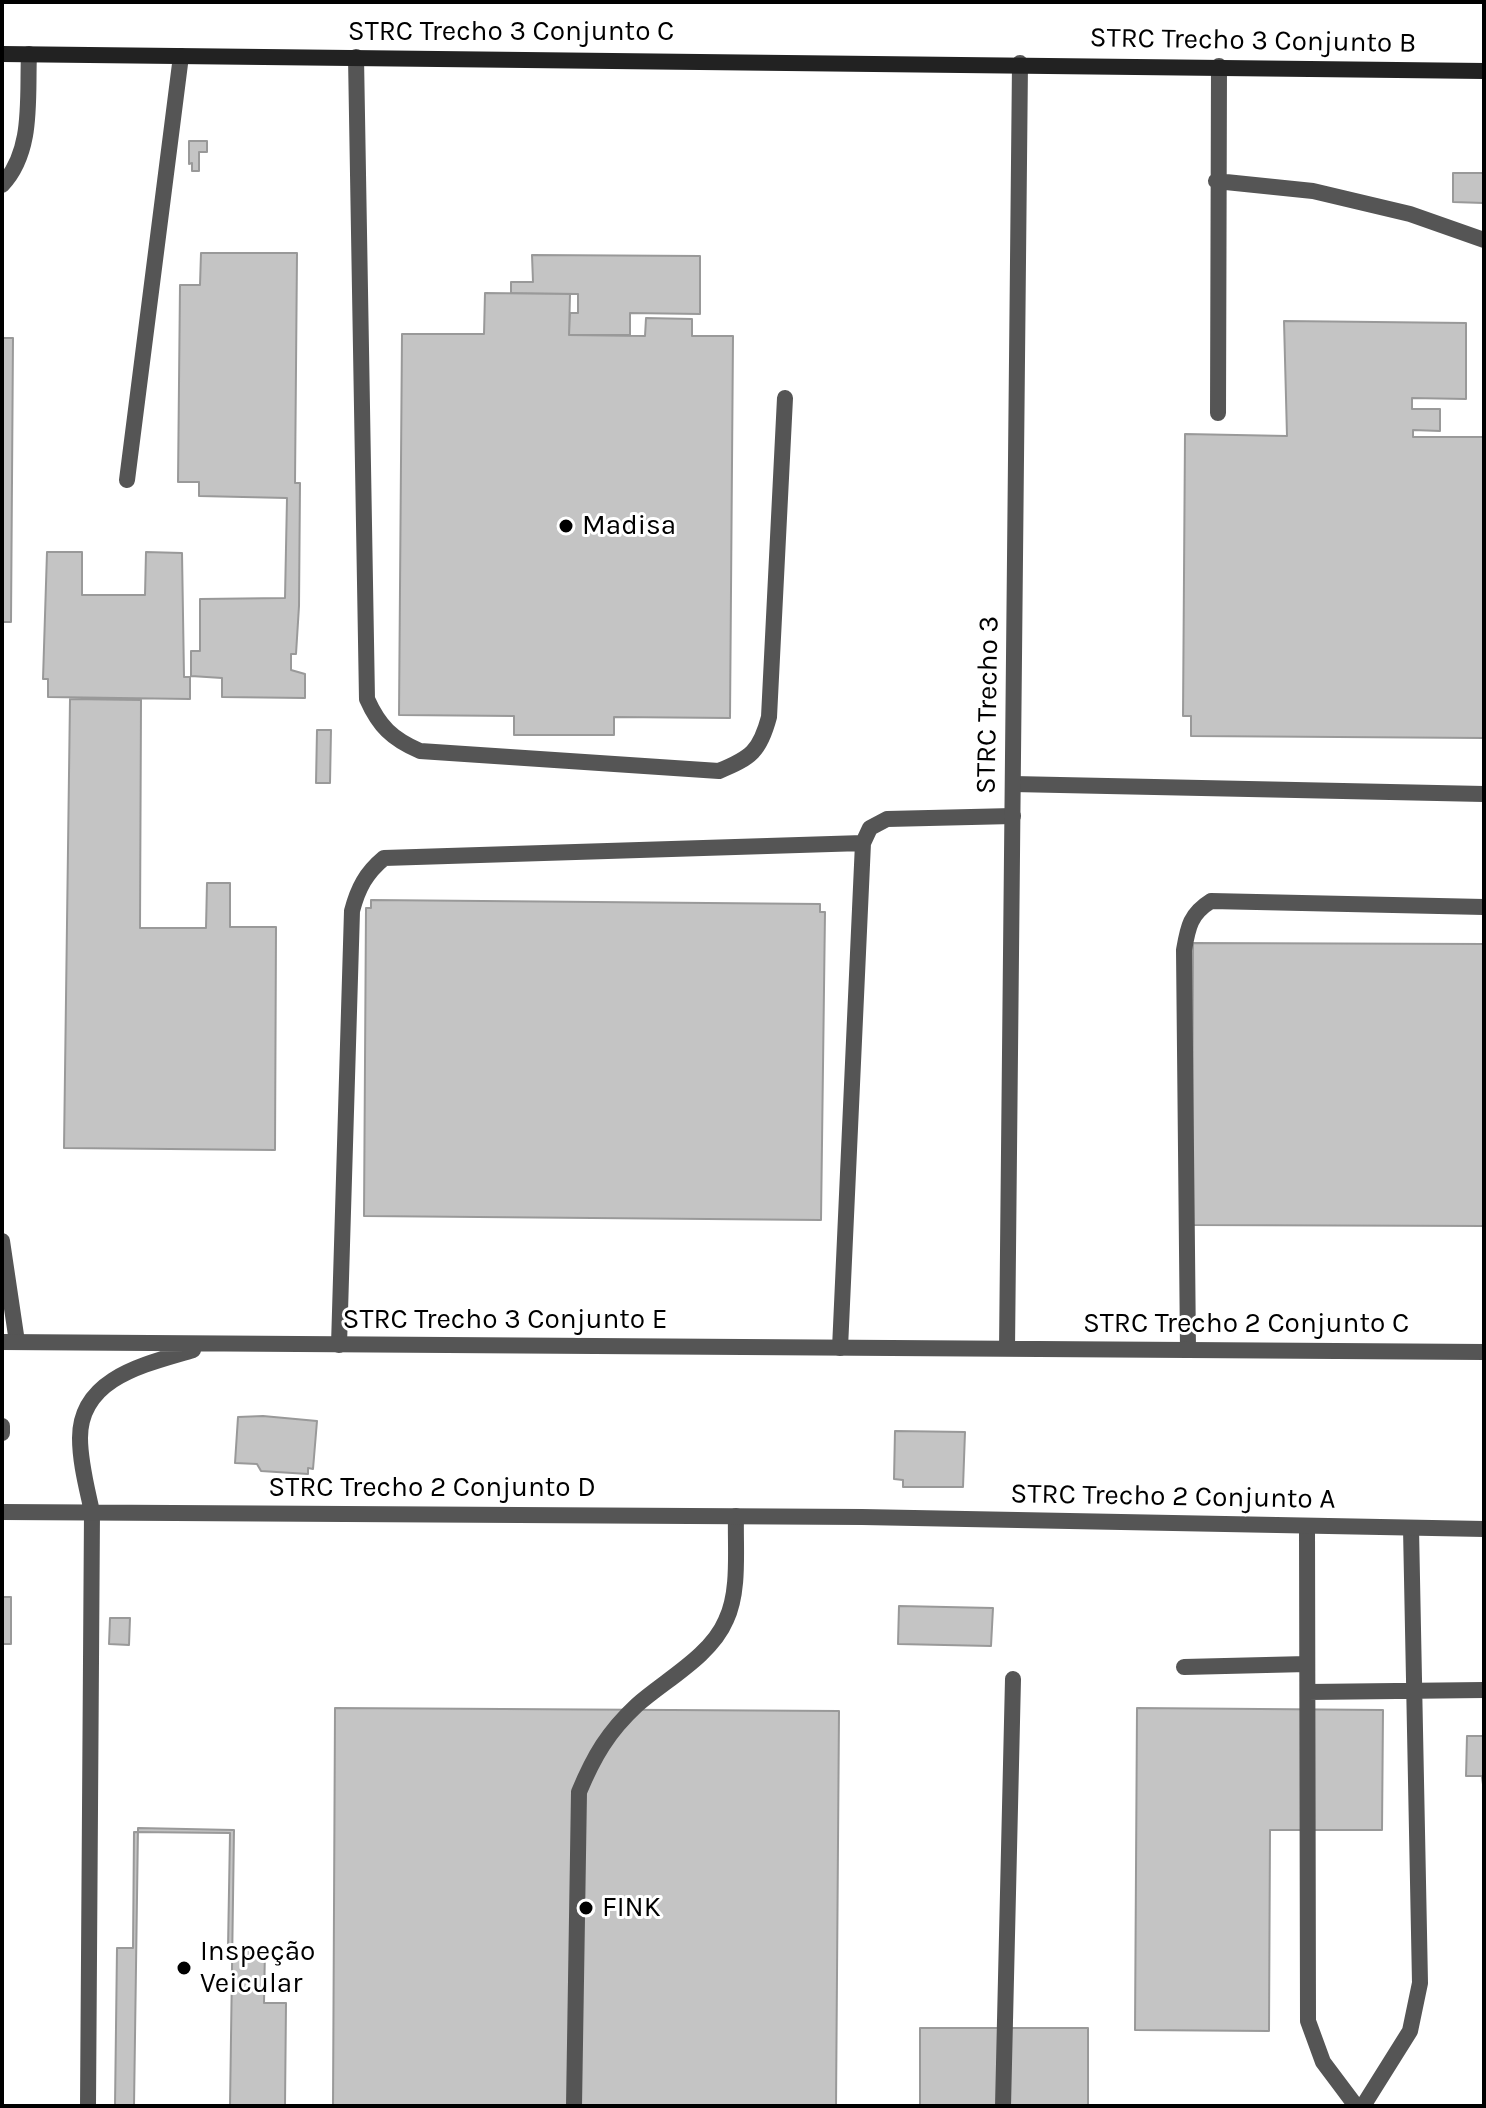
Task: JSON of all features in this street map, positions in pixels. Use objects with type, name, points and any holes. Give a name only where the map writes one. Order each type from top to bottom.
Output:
[{"type":"main road","name":"STRC Trecho 3 Conjunto C","points":[[2,54],[1020,63]]},
{"type":"main road","name":"STRC Trecho 3 Conjunto B","points":[[1020,63],[1484,71]]},
{"type":"street","points":[[2,185],[17,169],[25,144],[29,54]]},
{"type":"street","points":[[127,480],[181,56]]},
{"type":"street","points":[[356,57],[367,699],[378,723],[398,742],[420,751],[719,771],[744,761],[762,743],[769,717],[785,398]]},
{"type":"street","name":"STRC Trecho 3","points":[[1007,1349],[1020,63]]},
{"type":"street","points":[[1218,413],[1216,181],[1219,66]]},
{"type":"street","points":[[1216,181],[1313,191],[1410,214],[1484,240]]},
{"type":"street","points":[[1013,784],[1484,794]]},
{"type":"street","points":[[840,1348],[863,843],[870,828],[887,819],[1013,816]]},
{"type":"street","points":[[339,1345],[352,911],[358,887],[372,868],[384,858],[863,843]]},
{"type":"street","points":[[1188,1350],[1184,950],[1188,925],[1196,910],[1211,901],[1484,907]]},
{"type":"street","points":[[2,1241],[10,1342]]},
{"type":"street","name":"STRC Trecho 3 Conjunto E","points":[[10,1342],[1007,1349]]},
{"type":"street","points":[[88,2106],[92,1512],[80,1435],[81,1422],[96,1394],[121,1373],[210,1345]]},
{"type":"street","name":"STRC Trecho 2 Conjunto C","points":[[1007,1349],[1484,1352]]},
{"type":"street","points":[[2,1426],[2,1433]]},
{"type":"street","name":"STRC Trecho 2 Conjunto D","points":[[2,1512],[862,1517]]},
{"type":"street","points":[[574,2106],[579,1792],[596,1750],[635,1707],[709,1645],[726,1621],[732,1594],[736,1516]]},
{"type":"street","name":"STRC Trecho 2 Conjunto A","points":[[862,1517],[1484,1529]]},
{"type":"street","points":[[1307,1526],[1308,2021],[1323,2062],[1356,2106]]},
{"type":"street","points":[[1363,2106],[1410,2031],[1420,1983],[1411,1528]]},
{"type":"street","points":[[1184,1667],[1307,1664]]},
{"type":"street","points":[[1003,2106],[1013,1679]]},
{"type":"street","points":[[1308,1692],[1484,1690]]},
{"type":"building","points":[[189,141],[207,141],[207,152],[199,152],[199,171],[192,171],[192,163],[189,164]]},
{"type":"building","points":[[1453,173],[1484,173],[1484,203],[1453,202]]},
{"type":"building","points":[[201,253],[297,253],[295,483],[300,483],[299,606],[296,654],[291,654],[291,670],[305,674],[305,698],[222,697],[222,678],[191,676],[191,651],[200,651],[200,599],[285,598],[287,498],[199,496],[199,482],[178,482],[180,285],[200,285]]},
{"type":"building","points":[[532,255],[700,256],[700,314],[630,313],[630,335],[569,335],[570,313],[578,313],[578,294],[511,293],[511,282],[533,282]]},
{"type":"building","name":"Madisa","points":[[485,293],[570,294],[569,335],[645,336],[646,318],[692,319],[692,336],[733,336],[730,718],[614,717],[614,735],[514,735],[514,716],[399,715],[402,334],[484,334]]},
{"type":"building","points":[[1284,321],[1466,323],[1466,399],[1412,398],[1412,409],[1440,409],[1440,431],[1413,430],[1413,437],[1484,437],[1484,738],[1191,736],[1191,716],[1183,716],[1185,434],[1287,436]]},
{"type":"building","points":[[2,338],[13,338],[11,622],[2,622]]},
{"type":"building","points":[[47,552],[82,552],[82,595],[145,595],[146,552],[182,553],[184,677],[190,677],[190,699],[48,697],[48,679],[43,679]]},
{"type":"building","points":[[70,699],[141,700],[140,928],[206,928],[207,883],[230,883],[230,927],[276,927],[275,1150],[64,1148]]},
{"type":"building","points":[[317,730],[331,730],[330,783],[316,783]]},
{"type":"building","points":[[371,900],[820,904],[820,912],[825,912],[821,1220],[364,1216],[366,908],[371,908]]},
{"type":"building","points":[[1193,943],[1484,944],[1484,1226],[1192,1225]]},
{"type":"building","points":[[238,1417],[317,1421],[313,1469],[308,1468],[308,1474],[261,1471],[257,1464],[235,1463]]},
{"type":"building","points":[[895,1431],[965,1432],[963,1487],[903,1487],[903,1480],[894,1479]]},
{"type":"building","points":[[2,1597],[11,1597],[11,1644],[2,1644]]},
{"type":"building","points":[[899,1606],[993,1608],[991,1646],[898,1644]]},
{"type":"building","points":[[110,1618],[130,1618],[129,1645],[109,1644]]},
{"type":"building","name":"FINK","points":[[335,1708],[839,1711],[836,2106],[333,2106]]},
{"type":"building","points":[[1137,1708],[1383,1710],[1382,1830],[1270,1830],[1269,2031],[1135,2030]]},
{"type":"building","points":[[1483,1720],[1484,1793],[1482,1776],[1466,1776],[1467,1736],[1483,1736]]},
{"type":"building","name":"Inspeção Veicular","points":[[138,1828],[234,1830],[230,2106],[134,2106]]},
{"type":"building","name":"Inspeção Veicular","points":[[134,1832],[230,1833],[228,1948],[265,1949],[264,2003],[286,2003],[285,2106],[115,2106],[117,1948],[133,1948]]},
{"type":"building","points":[[920,2028],[1088,2028],[1088,2106],[920,2106]]},
{"type":"place","name":"Madisa","points":[[566,526]]},
{"type":"place","name":"FINK","points":[[586,1908]]},
{"type":"place","name":"Inspeção Veicular","points":[[184,1968]]}]
